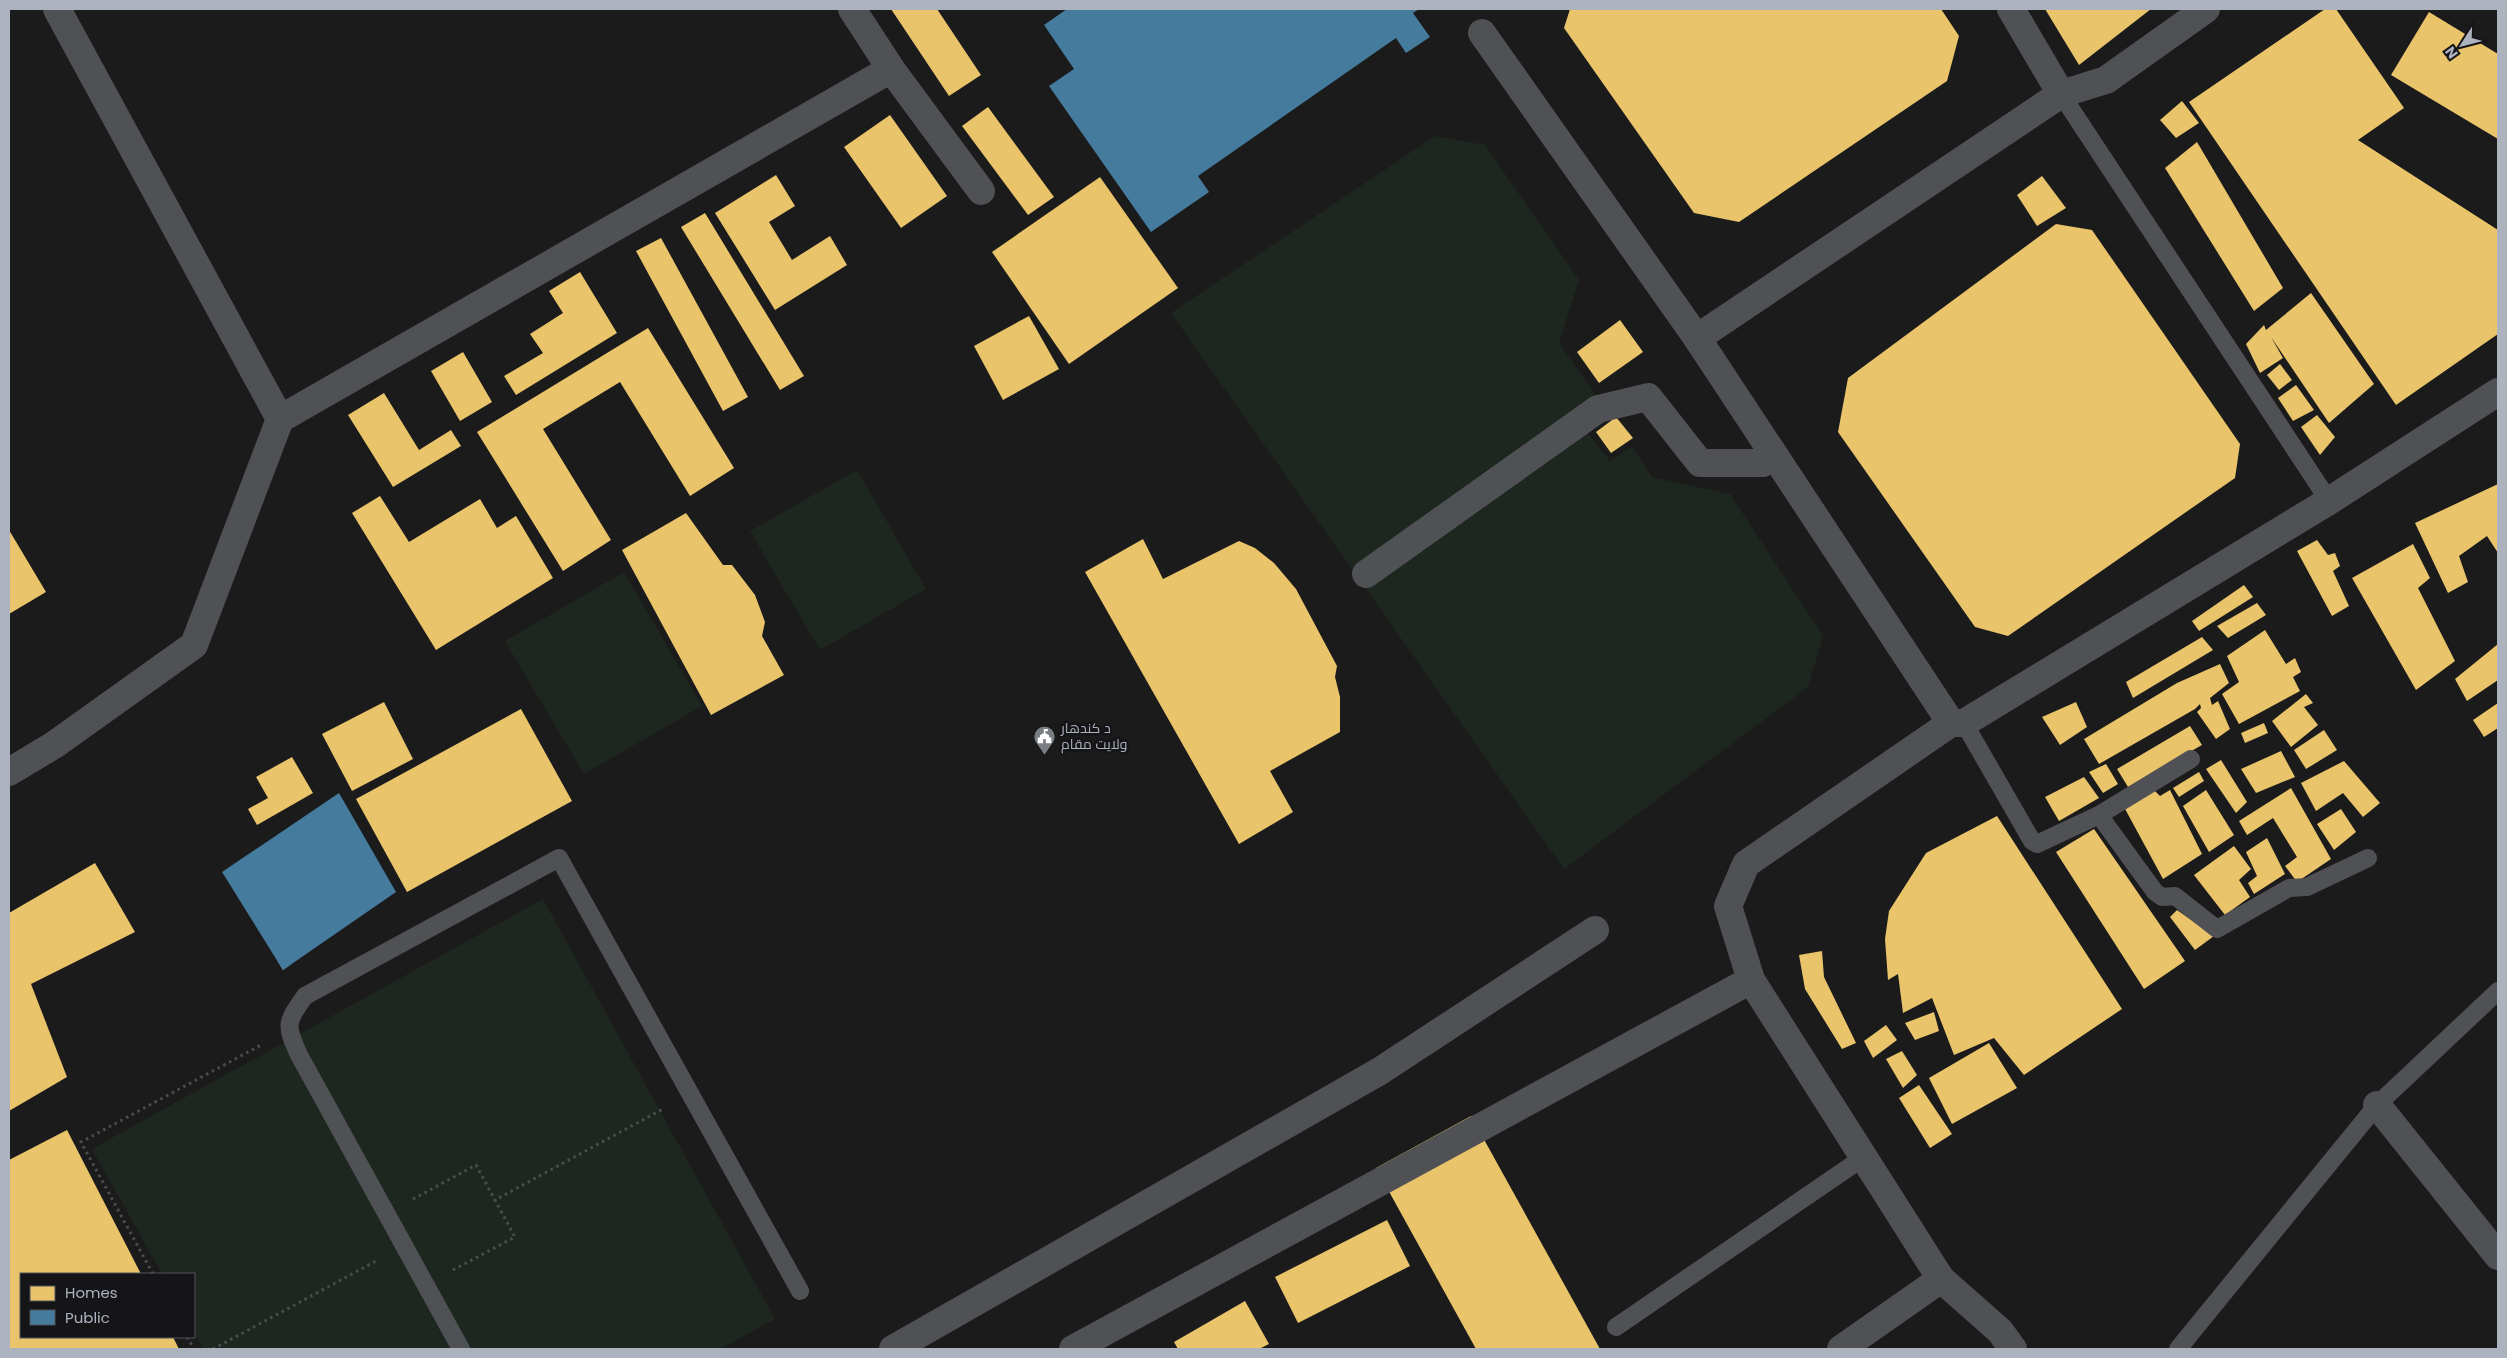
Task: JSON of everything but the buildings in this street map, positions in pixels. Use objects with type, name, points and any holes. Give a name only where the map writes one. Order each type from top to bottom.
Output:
[{"type":"street","points":[[852,9],[891,69],[981,190]]},
{"type":"street","points":[[2011,9],[2061,94]]},
{"type":"street","points":[[1697,338],[2061,94],[2106,80],[2206,9]]},
{"type":"street","points":[[62,10],[280,419]]},
{"type":"street","points":[[1482,32],[1697,338],[1958,723]]},
{"type":"street","points":[[9,772],[54,745],[194,645],[280,419],[891,69]]},
{"type":"street","points":[[2013,1349],[2000,1331],[1941,1279],[1752,980],[1728,906],[1746,864],[1958,723],[2329,501],[2498,392]]},
{"type":"street","points":[[1366,574],[1598,409],[1648,396],[1700,463],[1763,463]]},
{"type":"street","points":[[893,1349],[1380,1071],[1595,930]]},
{"type":"street","points":[[1074,1349],[1752,980]]},
{"type":"street","points":[[2377,1106],[2498,1256]]},
{"type":"street","points":[[1841,1349],[1941,1279]]},
{"type":"lane","points":[[2061,94],[2329,501]]},
{"type":"lane","points":[[1958,723],[2032,841],[2037,844],[2098,815],[2191,759]]},
{"type":"lane","points":[[2098,815],[2155,892],[2162,897],[2176,896],[2217,929],[2289,888],[2307,887],[2368,858]]},
{"type":"lane","points":[[461,1349],[299,1055],[288,1030],[291,1016],[305,996],[559,858],[800,1290]]},
{"type":"lane","points":[[2178,1349],[2377,1106],[2498,991]]},
{"type":"lane","points":[[1616,1327],[1864,1157]]},
{"type":"path","points":[[152,1273],[81,1142],[288,1030]]},
{"type":"path","points":[[495,1200],[690,1094]]},
{"type":"path","points":[[408,1202],[476,1165],[515,1237],[446,1274]]},
{"type":"path","points":[[213,1349],[404,1246]]},
{"type":"path","points":[[188,1338],[194,1349]]},
{"type":"shaded area","points":[[1435,136],[1485,145],[1579,280],[1559,343],[1609,414],[1587,432],[1610,461],[1632,447],[1652,477],[1730,494],[1823,636],[1808,687],[1564,869],[1171,313]]},
{"type":"shaded area","points":[[857,470],[926,589],[820,650],[750,531]]},
{"type":"shaded area","points":[[624,572],[702,706],[584,774],[505,641]]},
{"type":"shaded area","points":[[543,899],[775,1319],[720,1349],[203,1349],[195,1334],[195,1273],[161,1273],[92,1149]]},
{"type":"place","name":"د کندهار ولايت مقام","points":[[1045,755]]}]
